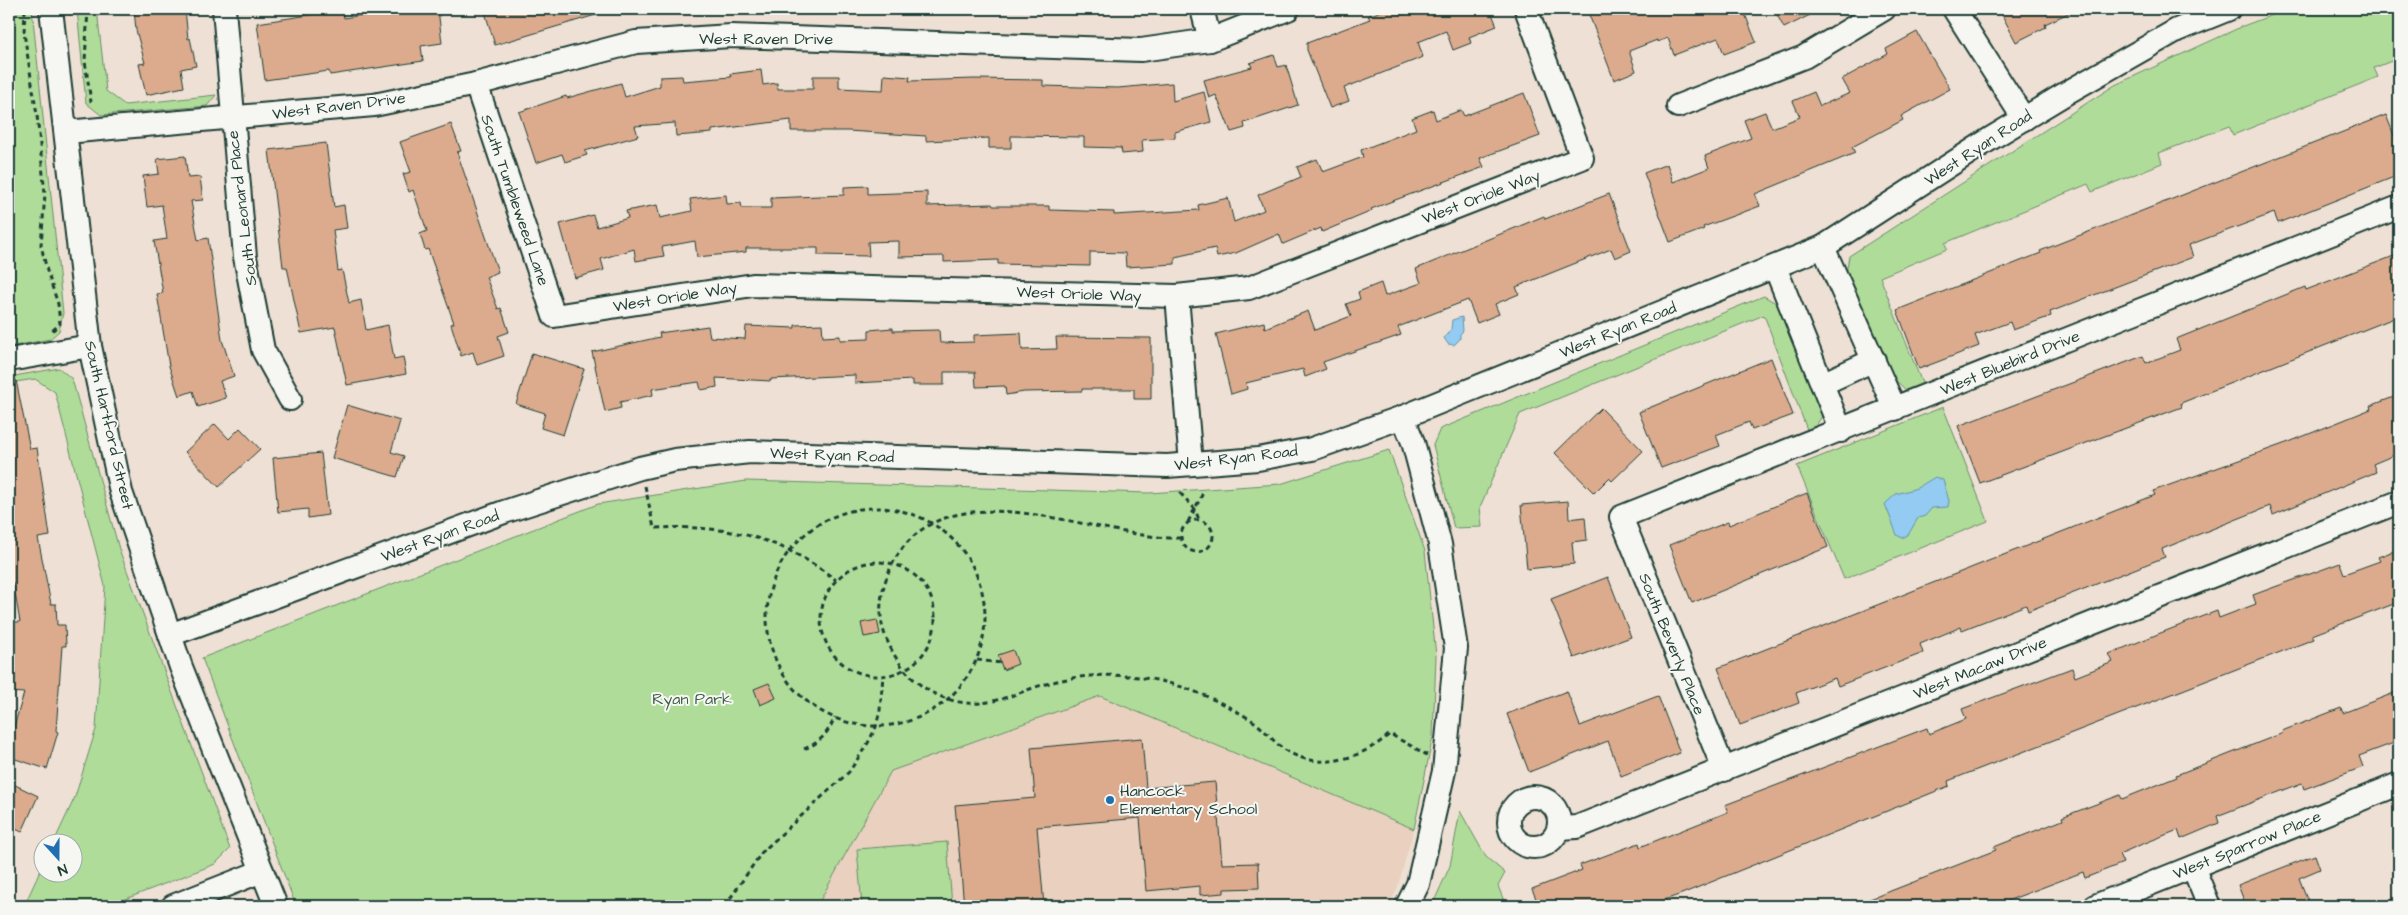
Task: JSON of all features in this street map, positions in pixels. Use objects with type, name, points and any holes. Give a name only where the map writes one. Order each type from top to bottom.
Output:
[{"type":"street","name":"South Hartford Street","points":[[51,9],[90,346],[121,492],[170,635],[276,906]]},
{"type":"street","name":"South Leonard Place","points":[[224,9],[245,257],[264,350],[290,399]]},
{"type":"street","points":[[1202,9],[1210,40]]},
{"type":"street","name":"West Raven Drive","points":[[66,132],[374,105],[476,84],[636,42],[731,36],[1141,50],[1210,40],[1288,9]]},
{"type":"street","name":"West Oriole Way","points":[[554,316],[753,285],[1176,296],[1248,288],[1582,158],[1526,9]]},
{"type":"street","points":[[1678,106],[1804,57],[1884,9]]},
{"type":"street","points":[[1954,9],[2024,118]]},
{"type":"street","name":"West Ryan Road","points":[[170,635],[504,512],[640,468],[684,459],[750,452],[1167,466],[1258,459],[1312,449],[1403,417],[1823,247],[2024,118],[2176,30],[2229,9]]},
{"type":"street","name":"South Tumbleweed Lane","points":[[476,84],[554,316]]},
{"type":"street","name":"West Bluebird Drive","points":[[1621,517],[1841,431],[2399,207]]},
{"type":"street","points":[[1823,247],[1895,409]]},
{"type":"street","points":[[1775,267],[1841,431]]},
{"type":"street","points":[[1176,296],[1191,464]]},
{"type":"street","points":[[9,360],[90,346]]},
{"type":"street","points":[[1822,384],[1874,360]]},
{"type":"street","points":[[1403,417],[1413,442],[1440,544],[1456,648],[1445,764],[1418,884],[1408,906]]},
{"type":"street","name":"West Macaw Drive","points":[[1559,828],[1577,827],[1724,770],[2399,502]]},
{"type":"street","name":"South Beverly Place","points":[[1621,517],[1724,770]]},
{"type":"street","name":"West Sparrow Place","points":[[2095,906],[2399,784]]},
{"type":"street","points":[[2194,867],[2209,906]]},
{"type":"street","points":[[173,906],[262,871]]},
{"type":"path","points":[[25,9],[24,33],[37,115],[45,194],[41,244],[46,271],[58,304],[60,324],[45,336]]},
{"type":"path","points":[[88,9],[85,61],[91,102]]},
{"type":"path","points":[[640,468],[654,528],[708,527],[736,532],[812,562],[836,580]]},
{"type":"path","points":[[1180,493],[1195,509],[1199,520]]},
{"type":"path","points":[[1187,522],[1199,520],[1209,525],[1213,537],[1208,547],[1203,551],[1192,552],[1186,549],[1180,538],[1183,527],[1203,493]]},
{"type":"path","points":[[870,507],[901,510],[934,523],[956,540],[974,565],[984,595],[986,626],[977,660],[964,683],[941,706],[913,720],[876,727],[851,724],[822,712],[797,693],[778,668],[768,639],[766,607],[774,577],[788,551],[812,528],[840,513],[870,507]]},
{"type":"path","points":[[1180,538],[1159,538],[1048,516],[1005,512],[971,513],[944,518],[920,531],[900,550],[887,574],[881,600],[882,628],[892,653],[903,669],[929,692],[948,699],[982,704],[1009,699],[1040,686],[1075,676],[1110,674],[1140,677],[1194,692],[1227,706],[1255,722],[1283,749],[1301,758],[1326,762],[1352,757],[1377,745],[1390,734],[1445,764]]},
{"type":"path","points":[[875,562],[893,564],[906,569],[919,579],[928,592],[934,607],[935,623],[931,639],[923,653],[912,665],[883,676],[865,674],[850,668],[837,658],[827,645],[822,630],[821,614],[824,598],[836,580],[859,565],[875,562]]},
{"type":"path","points":[[977,660],[1001,663]]},
{"type":"path","points":[[725,906],[762,852],[849,772],[876,727],[880,710],[883,676]]},
{"type":"path","points":[[804,749],[813,746],[826,734],[835,717]]},
{"type":"shaded area","name":"Hancock Elementary School","points":[[1100,696],[1414,829],[1397,889],[1389,906],[817,906],[891,771]]},
{"type":"green space","points":[[9,9],[32,9],[63,313],[59,331],[50,339],[9,347]]},
{"type":"green space","points":[[77,9],[97,9],[106,91],[125,105],[216,95],[207,106],[101,115],[86,103]]},
{"type":"green space","points":[[2288,9],[2399,9],[2399,58],[2374,68],[2378,77],[2233,135],[2229,126],[2159,153],[2162,163],[2092,192],[2088,184],[1945,243],[1947,249],[1880,277],[1924,388],[1908,392],[1888,373],[1846,274],[1849,256],[2115,85],[2243,26]]},
{"type":"green space","points":[[1764,296],[1784,308],[1823,415],[1809,435],[1764,315],[1520,414],[1480,507],[1482,527],[1454,528],[1433,445],[1440,429]]},
{"type":"green space","points":[[59,368],[72,379],[119,549],[230,849],[215,864],[108,906],[24,906],[35,882],[82,882],[82,832],[59,832],[75,797],[96,729],[105,586],[55,392],[35,379],[9,383],[9,377]]},
{"type":"green space","points":[[1943,407],[1988,521],[1844,579],[1797,466]]},
{"type":"green space","name":"Ryan Park","points":[[1389,450],[1425,551],[1436,656],[1433,736],[1414,829],[1100,696],[891,771],[817,906],[296,906],[202,658],[598,504],[746,481],[1149,493],[1280,484]]},
{"type":"green space","points":[[1460,811],[1486,857],[1505,873],[1498,886],[1506,906],[1432,906],[1450,866]]},
{"type":"green space","points":[[947,842],[952,906],[862,906],[857,849]]},
{"type":"water","points":[[1462,317],[1463,331],[1460,334],[1460,339],[1454,345],[1448,344],[1444,338],[1451,329],[1452,320]]},
{"type":"water","points":[[1935,477],[1943,480],[1949,501],[1948,507],[1932,508],[1925,516],[1918,518],[1908,535],[1902,538],[1897,535],[1885,504],[1896,494],[1917,488]]},
{"type":"building","points":[[134,9],[185,9],[188,39],[190,38],[196,66],[181,69],[184,87],[146,95],[139,64],[145,63],[136,30]]},
{"type":"building","points":[[397,9],[438,9],[442,43],[421,46],[423,61],[330,75],[329,71],[265,80],[257,23],[342,10],[344,18]]},
{"type":"building","points":[[484,9],[598,9],[599,14],[495,45]]},
{"type":"building","points":[[1387,9],[1400,9],[1403,15],[1420,9],[1490,9],[1497,26],[1469,37],[1471,43],[1453,50],[1446,31],[1418,42],[1423,57],[1344,88],[1349,101],[1330,108],[1307,50],[1307,43],[1370,19],[1368,16]]},
{"type":"building","points":[[1597,9],[1743,9],[1756,42],[1724,54],[1718,38],[1674,55],[1668,38],[1657,42],[1657,40],[1629,51],[1636,71],[1614,80],[1588,12]]},
{"type":"building","points":[[1774,9],[1822,9],[1784,28]]},
{"type":"building","points":[[1999,9],[2077,9],[2045,24],[2046,27],[2016,42]]},
{"type":"building","points":[[1917,32],[1950,89],[1901,116],[1903,120],[1852,147],[1855,153],[1755,194],[1760,206],[1703,227],[1704,229],[1670,242],[1644,173],[1667,164],[1673,182],[1709,168],[1705,156],[1751,138],[1744,120],[1765,112],[1772,128],[1800,117],[1793,101],[1814,92],[1820,106],[1850,93],[1842,79],[1888,54],[1886,49]]},
{"type":"building","points":[[1274,55],[1278,67],[1286,65],[1298,105],[1244,123],[1245,128],[1231,132],[1216,95],[1209,98],[1204,80],[1252,67],[1250,63]]},
{"type":"building","points":[[761,70],[763,85],[777,83],[778,89],[813,89],[813,76],[839,76],[839,88],[883,90],[884,75],[910,77],[909,81],[974,79],[1043,80],[1043,86],[1118,88],[1172,83],[1173,101],[1204,92],[1211,122],[1175,132],[1175,138],[1142,140],[1143,152],[1122,154],[1121,148],[1084,147],[1084,137],[1011,136],[1011,148],[989,148],[989,138],[926,141],[926,136],[848,131],[791,131],[791,120],[712,130],[712,133],[676,136],[675,123],[635,126],[638,136],[585,151],[587,155],[565,162],[562,154],[536,163],[519,112],[566,96],[567,98],[621,83],[625,97],[660,86],[660,77],[682,76],[683,81],[731,77],[730,74]]},
{"type":"building","points":[[1524,93],[1540,136],[1480,158],[1484,167],[1371,209],[1372,211],[1322,232],[1321,228],[1283,244],[1279,234],[1236,253],[1217,257],[1215,248],[1175,257],[1175,264],[1126,267],[1125,253],[1090,252],[1090,266],[998,264],[998,260],[944,262],[944,256],[899,257],[899,241],[868,242],[869,256],[818,255],[818,248],[746,248],[746,252],[697,257],[695,241],[662,247],[664,256],[636,261],[634,249],[601,259],[604,270],[575,278],[560,224],[593,215],[597,227],[628,218],[626,211],[657,205],[660,218],[692,211],[690,199],[726,195],[727,204],[741,203],[742,208],[771,208],[771,198],[844,195],[844,187],[868,186],[868,194],[927,192],[927,206],[992,204],[993,206],[1049,206],[1049,210],[1114,212],[1114,215],[1199,210],[1198,205],[1228,198],[1234,222],[1264,210],[1258,195],[1301,177],[1297,167],[1317,159],[1323,172],[1363,157],[1361,150],[1416,129],[1412,118],[1433,110],[1436,120],[1461,110],[1464,116]]},
{"type":"building","points":[[2386,115],[2399,148],[2399,175],[2278,223],[2274,213],[2189,245],[2193,257],[2050,312],[2051,316],[2013,330],[2010,322],[1975,335],[1979,346],[1919,369],[1897,310],[2041,253],[2040,251]]},
{"type":"building","points":[[451,124],[461,151],[457,152],[498,272],[486,277],[498,309],[501,308],[509,332],[498,336],[504,356],[477,365],[473,352],[461,356],[451,324],[454,323],[428,249],[425,250],[420,234],[427,231],[413,190],[409,192],[403,174],[411,172],[400,142]]},
{"type":"building","points":[[326,143],[334,207],[344,205],[347,228],[333,230],[338,271],[342,270],[349,303],[361,300],[366,330],[388,325],[394,359],[403,357],[406,374],[347,385],[335,327],[301,333],[287,267],[283,267],[269,150]]},
{"type":"building","points":[[185,156],[188,178],[200,177],[203,200],[191,201],[198,240],[208,238],[222,340],[234,376],[220,381],[226,398],[198,407],[193,391],[179,396],[169,366],[157,294],[163,293],[154,241],[167,239],[162,205],[147,207],[143,176],[159,174],[157,159]]},
{"type":"building","points":[[1609,194],[1631,251],[1615,258],[1611,249],[1516,287],[1519,294],[1495,304],[1499,314],[1477,323],[1468,300],[1398,327],[1401,335],[1323,362],[1326,369],[1305,377],[1303,369],[1246,383],[1247,389],[1231,394],[1216,334],[1264,322],[1265,328],[1308,311],[1315,330],[1351,316],[1346,304],[1360,299],[1358,292],[1381,283],[1385,296],[1421,283],[1416,269],[1544,216],[1545,219]]},
{"type":"building","points":[[2399,254],[2399,316],[2181,403],[2182,407],[1980,483],[1958,426],[2143,356],[2146,363],[2180,350],[2176,339],[2305,287],[2306,290]]},
{"type":"building","points":[[822,324],[823,337],[840,336],[840,340],[869,339],[869,330],[893,328],[893,331],[939,330],[940,343],[974,342],[974,335],[1021,333],[1022,350],[1057,349],[1056,337],[1151,338],[1151,399],[1134,399],[1134,389],[1082,389],[1082,391],[1024,392],[1006,395],[1005,386],[976,387],[975,372],[944,372],[944,385],[913,385],[913,380],[855,383],[855,375],[771,379],[771,381],[716,378],[717,387],[701,390],[699,382],[652,389],[653,395],[620,402],[621,408],[605,412],[592,352],[660,337],[659,333],[708,326],[710,337],[745,339],[746,326],[795,328],[795,325]]},
{"type":"building","points":[[532,353],[584,369],[563,435],[541,428],[545,413],[516,404]]},
{"type":"building","points":[[1771,358],[1793,415],[1752,430],[1749,422],[1716,435],[1720,446],[1661,468],[1639,412]]},
{"type":"building","points":[[9,380],[16,380],[30,449],[37,448],[50,536],[38,538],[51,604],[56,604],[57,625],[65,625],[66,646],[62,646],[56,731],[58,732],[47,769],[9,757],[9,728],[13,730],[24,693],[9,692],[13,648],[9,648],[9,622],[20,622],[13,582],[9,583]]},
{"type":"building","points":[[2399,395],[2399,453],[2373,464],[2376,472],[2273,515],[2270,506],[2162,549],[2165,557],[2028,611],[2026,605],[1962,630],[1961,627],[1920,644],[1923,653],[1838,686],[1835,678],[1796,693],[1799,703],[1740,725],[1718,668],[2155,495],[2153,491],[2289,442],[2371,409],[2370,406]]},
{"type":"building","points":[[347,405],[400,421],[391,452],[404,456],[397,477],[332,458]]},
{"type":"building","points":[[1601,408],[1643,451],[1612,481],[1609,478],[1594,493],[1555,453]]},
{"type":"building","points":[[215,424],[229,439],[240,428],[260,449],[219,487],[185,452]]},
{"type":"building","points":[[321,453],[328,515],[308,518],[308,509],[278,512],[273,458]]},
{"type":"building","points":[[1807,493],[1828,547],[1692,603],[1669,545],[1728,522],[1729,525]]},
{"type":"building","points":[[1568,501],[1569,519],[1585,517],[1587,540],[1572,542],[1574,564],[1527,569],[1521,505]]},
{"type":"building","points":[[2399,549],[2399,602],[2312,635],[2314,639],[1948,781],[1949,786],[1679,895],[1646,906],[1539,906],[1532,889],[1582,870],[1580,865],[1639,843],[1640,847],[1728,812],[1725,805],[1927,728],[1929,734],[1966,719],[1962,709],[2072,668],[2075,677],[2113,662],[2109,654],[2158,634],[2217,611],[2219,618],[2256,604],[2253,595],[2340,563],[2344,574],[2380,561],[2378,557]]},
{"type":"building","points":[[1608,577],[1631,637],[1574,658],[1551,599]]},
{"type":"building","points":[[877,620],[880,634],[864,637],[861,623]]},
{"type":"building","points":[[1013,650],[1018,664],[1003,670],[998,655]]},
{"type":"building","points":[[769,683],[776,698],[760,705],[754,689]]},
{"type":"building","points":[[1567,691],[1580,726],[1658,696],[1680,753],[1621,776],[1608,741],[1529,772],[1507,714]]},
{"type":"building","points":[[2399,691],[2399,741],[2359,756],[2363,767],[2304,789],[2302,783],[2217,816],[2219,823],[2181,839],[2178,830],[2140,845],[2119,854],[2123,863],[2085,878],[2083,872],[1994,906],[1852,906],[1996,850],[1994,847],[2063,820],[2062,817],[2120,795],[2122,799],[2341,708],[2343,713]]},
{"type":"building","points":[[1142,738],[1146,788],[1215,782],[1222,864],[1258,863],[1259,888],[1224,889],[1224,893],[1200,895],[1200,886],[1146,891],[1140,818],[1037,827],[1044,906],[964,906],[955,805],[1035,798],[1031,748]]},
{"type":"building","points":[[9,782],[38,796],[22,832],[9,826]]},
{"type":"building","points":[[2315,855],[2320,869],[2299,878],[2310,906],[2246,906],[2238,885]]},
{"type":"place","name":"Hancock Elementary School","points":[[1110,800]]}]
